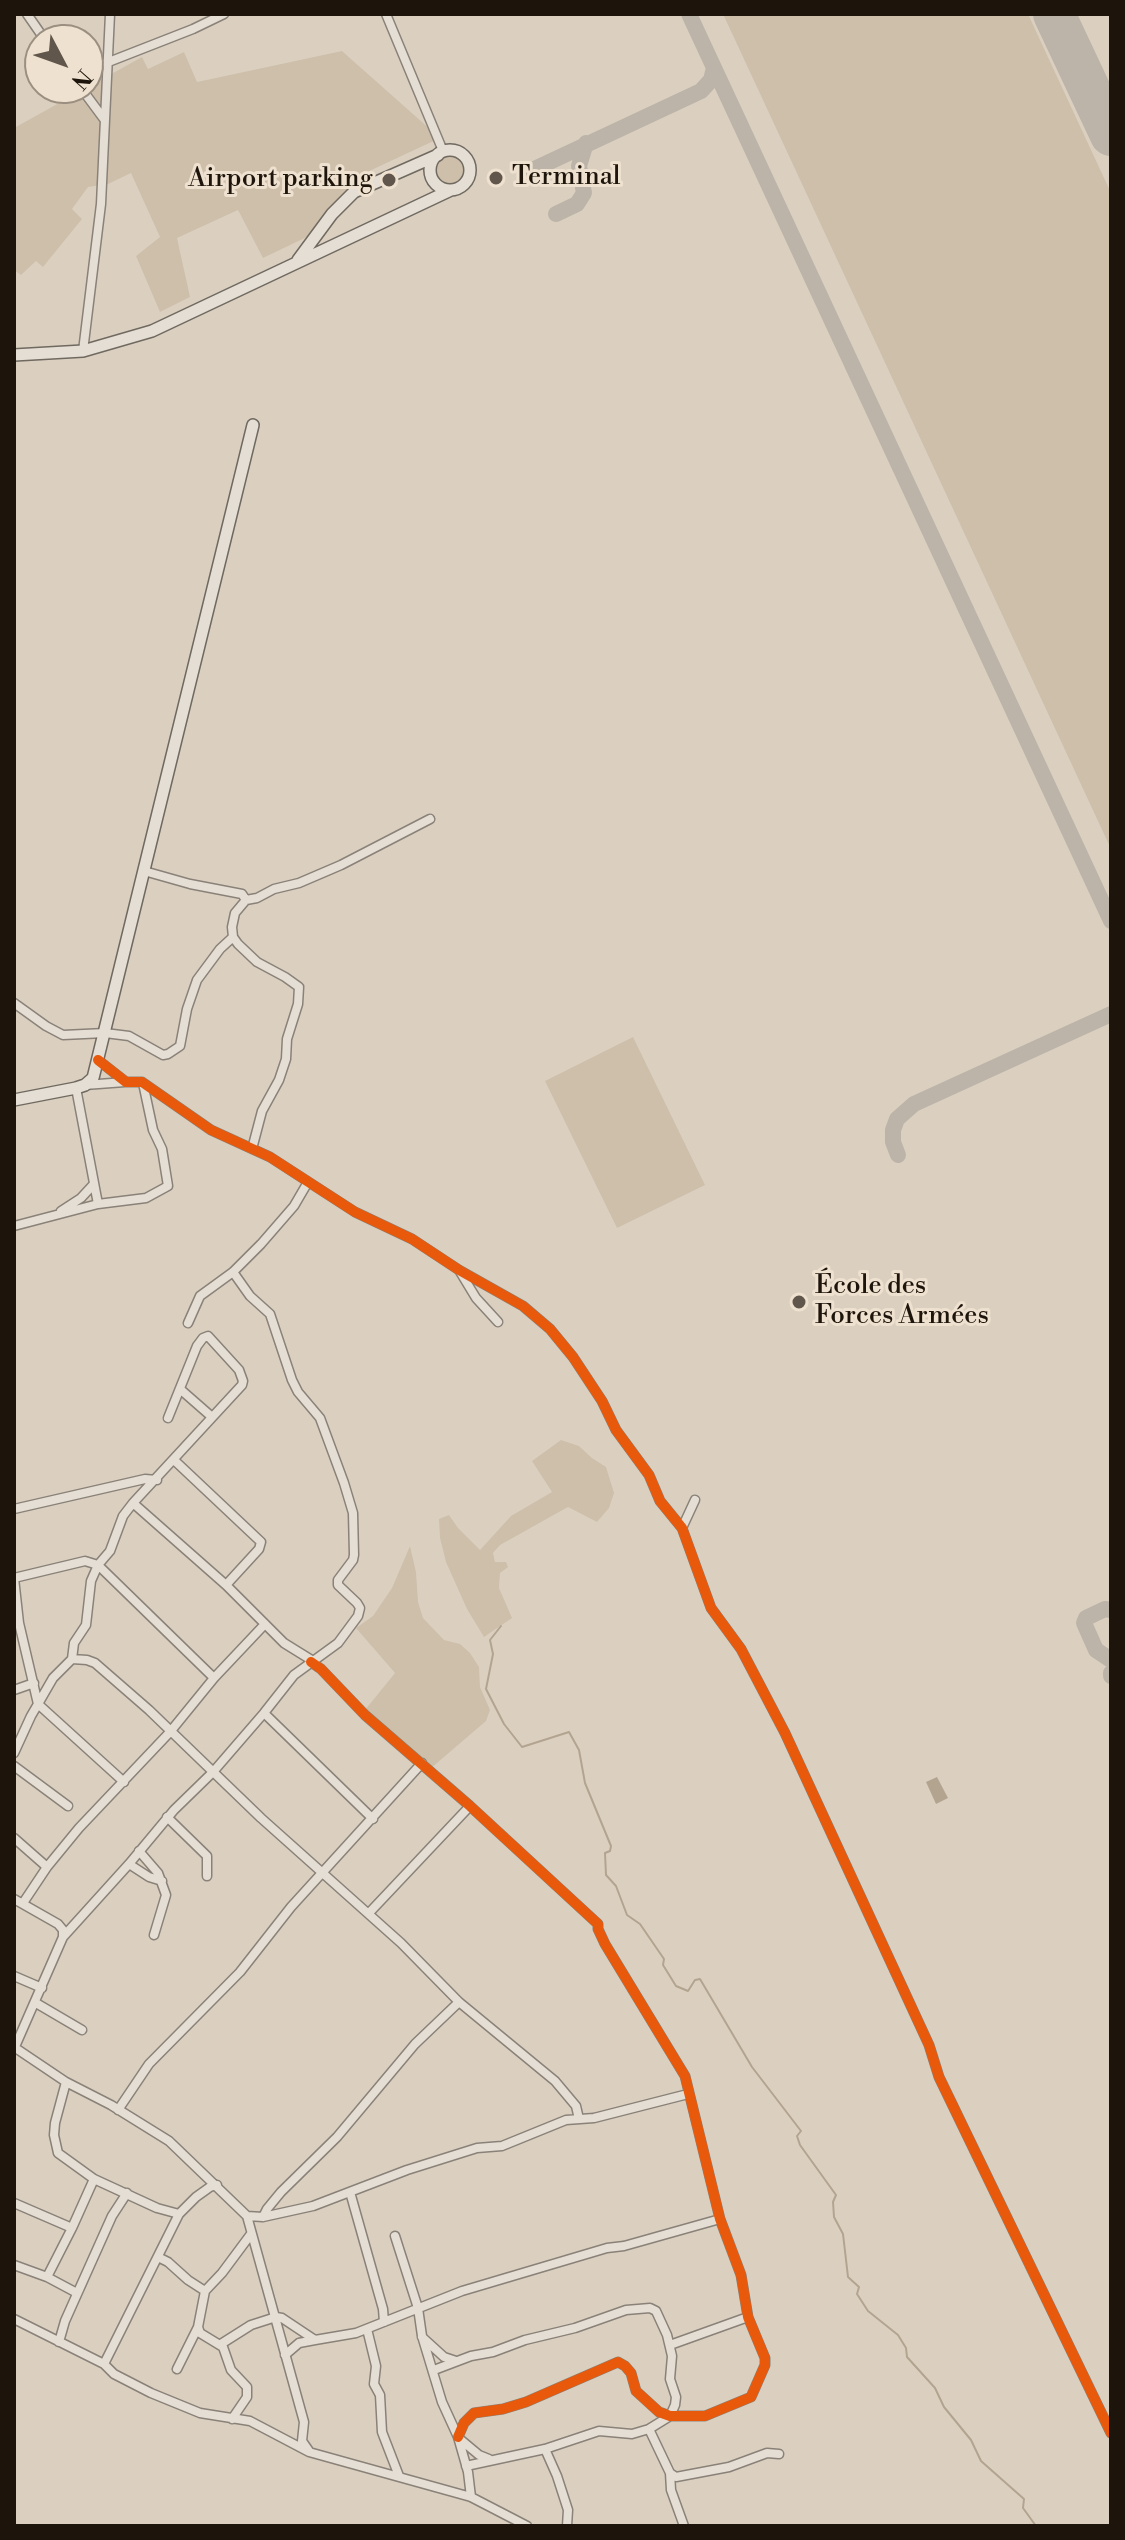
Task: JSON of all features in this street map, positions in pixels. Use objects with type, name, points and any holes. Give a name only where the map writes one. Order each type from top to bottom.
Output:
[{"type":"main road","points":[[14,355],[83,351],[152,331],[459,188],[467,181],[469,162],[461,153],[449,150],[354,192],[332,214],[298,261]]},
{"type":"main road","points":[[440,153],[431,165],[432,177],[440,187],[451,190]]},
{"type":"main road","points":[[14,1100],[81,1086],[93,1078],[253,425]]},
{"type":"street","points":[[83,351],[101,204],[110,14]]},
{"type":"street","points":[[106,63],[224,14]]},
{"type":"street","points":[[386,14],[440,153]]},
{"type":"street","points":[[93,104],[105,120]]},
{"type":"street","points":[[14,1003],[63,1035],[105,1033],[137,1038],[163,1055],[174,1051],[184,1037],[187,1009],[197,980],[233,937],[235,913],[246,900],[341,865],[430,819]]},
{"type":"street","points":[[144,871],[242,894],[246,900]]},
{"type":"street","points":[[233,937],[257,962],[299,987],[283,1069],[262,1111],[252,1149]]},
{"type":"street","points":[[98,1060],[126,1082]]},
{"type":"street","points":[[14,1226],[98,1204],[146,1198],[168,1186],[162,1149],[153,1130],[142,1082]]},
{"type":"street","points":[[98,1204],[81,1086],[142,1082],[211,1130],[270,1157],[355,1212],[412,1239],[523,1306],[550,1329],[595,1390],[616,1430],[649,1475],[660,1501],[682,1528],[711,1608],[741,1649],[785,1733],[929,2045],[939,2077],[1111,2433]]},
{"type":"street","points":[[188,1323],[200,1296],[233,1272],[287,1214],[308,1182]]},
{"type":"street","points":[[58,1214],[93,1185]]},
{"type":"street","points":[[459,1270],[476,1298],[498,1322]]},
{"type":"street","points":[[233,1272],[250,1296],[270,1314],[292,1380],[320,1418],[353,1513],[353,1560],[338,1580],[338,1585],[357,1603],[360,1608],[358,1616],[338,1643],[294,1675],[213,1772],[167,1817],[63,1937],[14,2048],[66,2082],[169,2141],[247,2216],[304,2422],[302,2441],[309,2452]]},
{"type":"street","points":[[14,1753],[17,1740],[53,1678],[72,1659],[74,1643],[86,1625],[91,1581],[98,1565],[110,1551],[123,1516],[242,1385],[239,1370],[208,1336],[197,1346],[168,1418]]},
{"type":"street","points":[[180,1389],[212,1417]]},
{"type":"street","points":[[174,1460],[261,1542],[259,1549],[226,1585]]},
{"type":"street","points":[[14,1509],[145,1479],[157,1480]]},
{"type":"street","points":[[682,1528],[695,1500]]},
{"type":"street","points":[[133,1503],[226,1585],[284,1643],[321,1669],[365,1715],[598,1924],[605,1944],[685,2076],[720,2219],[741,2275],[748,2317],[765,2365],[751,2397],[705,2416],[670,2416],[659,2412],[636,2391],[631,2373],[618,2362],[526,2402],[474,2413],[464,2423],[458,2437]]},
{"type":"street","points":[[124,1782],[38,1704],[19,1623],[14,1577],[85,1561],[98,1565],[214,1678]]},
{"type":"street","points":[[63,1937],[63,1930],[58,1924],[18,1901],[79,1828],[170,1732],[214,1678],[265,1624]]},
{"type":"street","points":[[72,1659],[87,1660],[109,1674],[369,1913],[459,2002],[555,2081],[576,2106],[579,2119]]},
{"type":"street","points":[[14,1690],[33,1679],[53,1678]]},
{"type":"street","points":[[264,1713],[373,1819]]},
{"type":"street","points":[[118,2110],[149,2064],[240,1972],[291,1907],[422,1763]]},
{"type":"street","points":[[14,1766],[68,1806]]},
{"type":"street","points":[[369,1913],[470,1806]]},
{"type":"street","points":[[167,1817],[207,1856],[207,1876]]},
{"type":"street","points":[[14,1838],[47,1867]]},
{"type":"street","points":[[139,1851],[153,1866],[166,1895],[154,1935]]},
{"type":"street","points":[[129,1864],[162,1881]]},
{"type":"street","points":[[14,1976],[42,1988]]},
{"type":"street","points":[[263,2217],[281,2192],[337,2137],[415,2044],[459,2002]]},
{"type":"street","points":[[36,2003],[82,2030]]},
{"type":"street","points":[[66,2082],[55,2123],[58,2153],[94,2179],[157,2208],[179,2214]]},
{"type":"street","points":[[247,2216],[263,2217],[313,2206],[477,2148],[502,2146],[566,2120],[594,2118],[688,2094]]},
{"type":"street","points":[[47,2277],[94,2179]]},
{"type":"street","points":[[104,2364],[179,2214],[210,2187],[217,2185]]},
{"type":"street","points":[[350,2192],[381,2298],[384,2322]]},
{"type":"street","points":[[59,2342],[65,2321],[112,2216],[127,2193]]},
{"type":"street","points":[[14,2203],[72,2228]]},
{"type":"street","points":[[285,2355],[299,2343],[367,2329],[462,2291],[607,2248],[720,2219]]},
{"type":"street","points":[[177,2369],[198,2327],[205,2291],[251,2234]]},
{"type":"street","points":[[395,2236],[418,2308],[422,2336],[442,2402],[458,2437],[471,2497]]},
{"type":"street","points":[[158,2257],[205,2291]]},
{"type":"street","points":[[14,2265],[47,2277],[77,2293]]},
{"type":"street","points":[[434,2370],[612,2314],[647,2308],[656,2311],[670,2345],[670,2379],[676,2397],[675,2405],[670,2416],[649,2429],[632,2434],[599,2431],[545,2449],[466,2466]]},
{"type":"street","points":[[221,2344],[251,2325],[276,2317],[315,2340]]},
{"type":"street","points":[[670,2345],[748,2317]]},
{"type":"street","points":[[14,2319],[104,2364],[114,2374],[151,2393],[200,2413],[250,2421],[309,2452],[471,2497],[527,2526]]},
{"type":"street","points":[[198,2327],[200,2333],[221,2344],[231,2370],[240,2377],[248,2392],[232,2419]]},
{"type":"street","points":[[367,2329],[376,2366],[374,2384],[380,2395],[382,2432],[399,2476]]},
{"type":"street","points":[[422,2336],[444,2357],[457,2361]]},
{"type":"street","points":[[649,2429],[670,2473],[671,2490],[684,2526]]},
{"type":"street","points":[[458,2437],[466,2446],[490,2459]]},
{"type":"street","points":[[545,2449],[568,2510],[567,2526]]},
{"type":"street","points":[[670,2473],[681,2478],[729,2467],[767,2453],[779,2454]]},
{"type":"shaded area","points":[[723,14],[1028,14],[1111,193],[1111,849]]},
{"type":"shaded area","points":[[342,51],[440,138],[365,173],[364,180],[350,187],[338,199],[311,235],[263,258],[238,210],[177,238],[190,297],[160,312],[136,256],[160,237],[131,173],[108,184],[88,187],[72,209],[82,219],[43,267],[36,261],[21,275],[14,270],[14,128],[57,104],[104,104],[104,78],[142,57],[148,69],[184,52],[197,82]]},
{"type":"shaded area","points":[[452,153],[463,158],[468,169],[463,180],[452,185],[441,180],[436,169],[441,158]]},
{"type":"shaded area","points":[[633,1037],[705,1185],[617,1228],[545,1081]]},
{"type":"shaded area","points":[[561,1440],[579,1446],[606,1467],[614,1493],[609,1508],[597,1522],[568,1507],[500,1545],[493,1553],[495,1562],[506,1562],[508,1567],[500,1573],[499,1588],[512,1618],[484,1637],[467,1609],[446,1562],[439,1519],[449,1515],[480,1550],[511,1516],[552,1492],[532,1461]]},
{"type":"shaded area","points":[[410,1546],[423,1618],[444,1640],[460,1644],[470,1653],[479,1667],[480,1687],[490,1710],[486,1721],[430,1769],[365,1710],[395,1673],[356,1628],[373,1616],[392,1588]]},
{"type":"shaded area","points":[[937,1777],[948,1798],[936,1804],[926,1782]]},
{"type":"waterway","points":[[501,1626],[490,1640],[493,1654],[486,1689],[504,1724],[522,1747],[569,1732],[579,1750],[585,1783],[611,1846],[610,1851],[605,1853],[606,1875],[616,1886],[627,1915],[640,1924],[664,1959],[663,1965],[676,1986],[688,1991],[695,1980],[700,1979],[752,2067],[801,2131],[797,2136],[800,2145],[836,2195],[834,2217],[843,2234],[848,2277],[859,2287],[857,2294],[868,2311],[898,2335],[906,2348],[907,2357],[935,2388],[944,2407],[971,2440],[981,2461],[1024,2499],[1023,2508],[1036,2526]]},
{"type":"taxiway","points":[[689,14],[1111,921]]},
{"type":"taxiway","points":[[528,172],[701,91],[711,80],[714,68]]},
{"type":"taxiway","points":[[556,214],[577,204],[584,193],[579,166],[586,143]]},
{"type":"taxiway","points":[[898,1155],[893,1130],[897,1119],[914,1104],[1111,1014]]},
{"type":"taxiway","points":[[1111,1610],[1105,1609],[1086,1618],[1084,1623],[1096,1650],[1111,1660]]},
{"type":"runway","points":[[1054,14],[1111,135]]},
{"type":"cycle path","points":[[98,1060],[126,1082],[142,1082],[211,1130],[270,1157],[355,1212],[412,1239],[523,1306],[550,1329],[573,1357],[602,1401],[616,1430],[649,1475],[660,1501],[682,1528],[711,1608],[741,1649],[785,1733],[929,2045],[939,2077],[1111,2433]]},
{"type":"cycle path","points":[[311,1662],[365,1715],[598,1924],[605,1944],[685,2076],[720,2219],[741,2275],[748,2317],[765,2358],[751,2397],[705,2416],[670,2416],[659,2412],[636,2391],[631,2373],[618,2362],[526,2402],[474,2413],[464,2423],[458,2437]]},
{"type":"place","name":"Terminal","points":[[496,178]]},
{"type":"place","name":"Airport parking","points":[[389,180]]},
{"type":"place","name":"École des Forces Armées","points":[[799,1302]]}]
